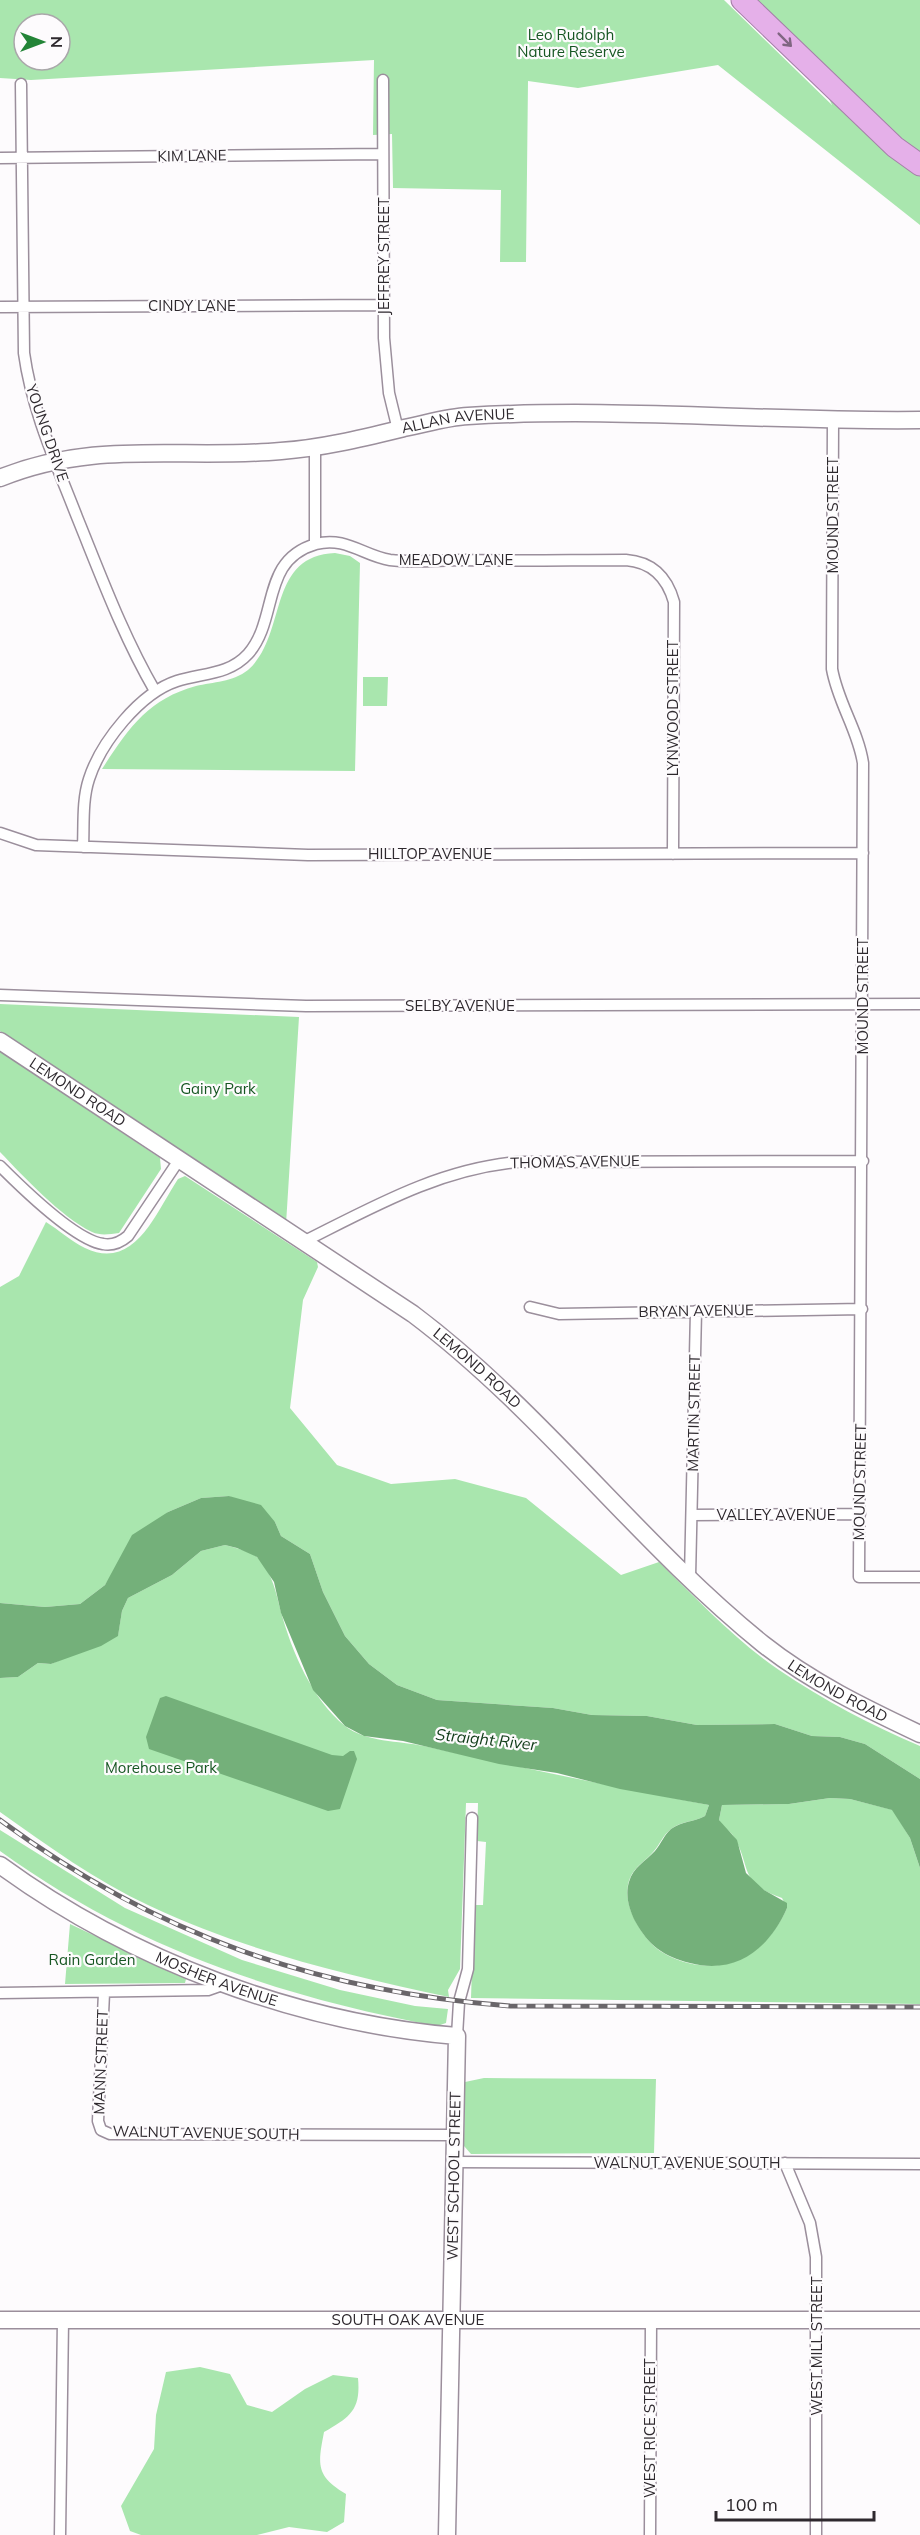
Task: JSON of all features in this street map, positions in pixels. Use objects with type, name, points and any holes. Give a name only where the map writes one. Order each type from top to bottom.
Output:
[{"type":"highway","points":[[742,0],[894,147],[920,165]]},
{"type":"street","name":"JEFFREY STREET","points":[[383,80],[385,366],[398,430]]},
{"type":"street","name":"YOUNG DRIVE","points":[[21,84],[24,306],[28,377],[40,422],[120,624],[155,691]]},
{"type":"street","name":"KIM LANE","points":[[0,158],[383,154]]},
{"type":"street","name":"CINDY LANE","points":[[0,306],[384,305]]},
{"type":"street","name":"ALLAN AVENUE","points":[[0,478],[55,460],[106,453],[254,453],[315,448],[466,416],[676,413],[833,420],[920,420]]},
{"type":"street","name":"MOUND STREET","points":[[833,420],[832,669],[839,696],[861,747],[863,764],[863,1161],[859,1577],[920,1576]]},
{"type":"street","points":[[83,847],[85,797],[94,765],[131,713],[155,691],[178,681],[226,669],[247,655],[264,627],[278,576],[295,555],[315,544],[315,448]]},
{"type":"street","name":"MEADOW LANE","points":[[315,544],[339,542],[393,560],[626,560],[645,564],[654,569]]},
{"type":"street","name":"LYNWOOD STREET","points":[[654,569],[667,584],[674,602],[673,854]]},
{"type":"street","name":"HILLTOP AVENUE","points":[[0,833],[36,845],[308,855],[863,853]]},
{"type":"street","name":"SELBY AVENUE","points":[[0,995],[306,1006],[920,1004]]},
{"type":"street","name":"LEMOND ROAD","points":[[0,1041],[413,1314],[493,1379],[736,1621],[804,1673],[850,1701],[920,1734]]},
{"type":"street","points":[[0,1166],[51,1213],[92,1240],[105,1245],[121,1241],[128,1236],[179,1160]]},
{"type":"street","name":"THOMAS AVENUE","points":[[303,1242],[411,1188],[440,1177],[488,1165],[518,1162],[863,1161]]},
{"type":"street","name":"BRYAN AVENUE","points":[[530,1307],[559,1314],[862,1309]]},
{"type":"street","name":"MARTIN STREET","points":[[690,1577],[696,1311]]},
{"type":"street","name":"VALLEY AVENUE","points":[[692,1515],[860,1514]]},
{"type":"street","name":"WEST SCHOOL STREET","points":[[447,2535],[456,2036],[459,2002],[468,1969],[472,1818]]},
{"type":"street","name":"MOSHER AVENUE","points":[[0,1865],[49,1898],[108,1932],[225,1984],[357,2020],[424,2033],[456,2036]]},
{"type":"street","points":[[0,1993],[208,1990],[225,1984]]},
{"type":"street","name":"MANN STREET","points":[[101,2130],[98,2121],[104,1993]]},
{"type":"street","name":"WALNUT AVENUE SOUTH","points":[[101,2130],[110,2134],[455,2135]]},
{"type":"street","name":"WALNUT AVENUE SOUTH","points":[[454,2162],[920,2164]]},
{"type":"street","name":"WEST MILL STREET","points":[[785,2163],[815,2243],[816,2535]]},
{"type":"street","name":"SOUTH OAK AVENUE","points":[[0,2320],[816,2322],[920,2320]]},
{"type":"street","points":[[60,2535],[63,2320]]},
{"type":"street","name":"WEST RICE STREET","points":[[650,2535],[651,2321]]},
{"type":"green space","name":"Leo Rudolph Nature Reserve","points":[[0,0],[724,0],[832,105],[815,70],[742,0],[920,0],[920,225],[718,65],[578,88],[528,81],[526,262],[500,262],[501,190],[393,188],[392,134],[373,135],[374,60],[31,80],[0,78]]},
{"type":"green space","points":[[335,553],[350,556],[360,563],[355,771],[102,769],[121,741],[152,707],[179,692],[229,679],[248,670],[260,655],[269,637],[288,582],[298,568],[313,557]]},
{"type":"green space","points":[[363,677],[388,677],[387,706],[363,706]]},
{"type":"green space","name":"Gainy Park","points":[[0,1004],[299,1017],[286,1224],[52,1069],[0,1031]]},
{"type":"green space","points":[[0,1051],[160,1158],[161,1169],[119,1233],[92,1232],[68,1217],[43,1196],[0,1152]]},
{"type":"green space","points":[[185,1176],[317,1262],[318,1267],[303,1300],[290,1408],[337,1465],[391,1484],[455,1479],[526,1498],[621,1575],[659,1562],[732,1632],[779,1670],[848,1711],[920,1746],[920,1779],[865,1744],[840,1737],[812,1736],[775,1724],[697,1725],[647,1716],[592,1715],[553,1708],[437,1700],[397,1685],[369,1664],[345,1636],[323,1592],[310,1554],[281,1536],[275,1522],[229,1496],[201,1498],[168,1512],[115,1570],[105,1585],[80,1604],[45,1607],[0,1603],[0,1287],[19,1276],[46,1222],[85,1248],[102,1253],[118,1252],[131,1245],[142,1235],[178,1179]]},
{"type":"green space","name":"Morehouse Park","points":[[225,1545],[251,1553],[263,1564],[273,1584],[297,1659],[313,1689],[333,1715],[353,1731],[372,1738],[424,1746],[709,1805],[705,1816],[679,1824],[668,1831],[654,1851],[635,1870],[628,1884],[629,1906],[646,1938],[664,1953],[679,1960],[705,1966],[735,1962],[759,1947],[770,1936],[787,1908],[782,1898],[758,1886],[752,1880],[734,1837],[719,1820],[722,1805],[789,1804],[830,1798],[850,1799],[893,1810],[910,1838],[920,1868],[920,2004],[471,1998],[474,1905],[483,1905],[486,1842],[477,1841],[478,1803],[466,1803],[460,1969],[448,1990],[449,1997],[297,1960],[186,1922],[111,1886],[0,1812],[0,1678],[18,1677],[38,1663],[51,1664],[118,1635],[122,1611],[128,1598],[172,1575],[201,1551]]},
{"type":"green space","points":[[0,1830],[125,1908],[242,1960],[340,1990],[415,2006],[448,2009],[446,2023],[437,2026],[320,2000],[263,1983],[155,1941],[102,1915],[50,1885],[0,1851]]},
{"type":"green space","name":"Rain Garden","points":[[70,1924],[186,1979],[185,1983],[65,1984]]},
{"type":"green space","points":[[484,2078],[656,2079],[654,2153],[471,2154],[464,2146],[465,2082]]},
{"type":"green space","points":[[200,2367],[230,2374],[247,2405],[272,2412],[305,2389],[333,2375],[358,2378],[358,2398],[355,2405],[347,2417],[324,2432],[320,2461],[324,2475],[346,2494],[344,2522],[327,2532],[289,2527],[257,2535],[141,2535],[130,2531],[121,2506],[154,2449],[156,2415],[166,2372]]},
{"type":"water","name":"Straight River","points":[[229,1496],[261,1505],[275,1522],[281,1536],[310,1554],[323,1592],[345,1636],[369,1664],[397,1685],[437,1700],[553,1708],[592,1715],[647,1716],[697,1725],[775,1724],[812,1736],[840,1737],[865,1744],[920,1779],[920,1868],[910,1838],[892,1810],[850,1799],[830,1798],[789,1804],[722,1805],[719,1820],[737,1840],[746,1873],[764,1890],[787,1903],[787,1908],[780,1923],[761,1947],[736,1962],[707,1966],[672,1957],[651,1943],[635,1921],[628,1902],[629,1882],[637,1868],[655,1851],[671,1829],[679,1824],[705,1816],[709,1805],[620,1789],[557,1773],[499,1764],[403,1741],[364,1736],[345,1726],[313,1690],[281,1613],[274,1582],[257,1557],[225,1545],[201,1551],[172,1575],[128,1598],[122,1611],[118,1636],[101,1646],[51,1664],[38,1663],[18,1677],[0,1678],[0,1603],[45,1607],[80,1604],[105,1585],[132,1535],[168,1512],[201,1498]]},
{"type":"water","points":[[166,1696],[332,1755],[343,1756],[354,1751],[357,1759],[340,1809],[328,1811],[149,1749],[146,1737],[160,1698]]},
{"type":"railway","points":[[0,1820],[59,1860],[118,1895],[179,1925],[241,1950],[305,1971],[371,1987],[510,2006],[920,2007]]}]
